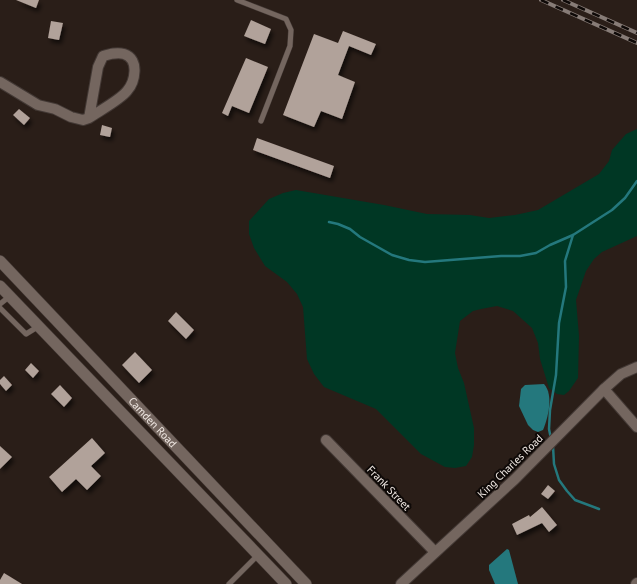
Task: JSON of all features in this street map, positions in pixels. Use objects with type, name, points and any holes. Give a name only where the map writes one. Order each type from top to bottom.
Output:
[{"type":"main road","name":"Camden Road","points":[[0,263],[306,584]]},
{"type":"main road","points":[[0,281],[6,282],[58,335],[72,337]]},
{"type":"main road","name":"Camden Road","points":[[0,286],[286,584]]},
{"type":"main road","points":[[261,558],[291,584]]},
{"type":"street","points":[[0,82],[38,105],[55,109],[71,117],[83,120],[89,118],[126,93],[132,85],[134,78],[134,67],[132,59],[125,54],[114,53],[103,56],[98,67],[89,118]]},
{"type":"street","name":"King Charles Road","points":[[401,584],[515,479],[604,389],[622,374],[637,367]]},
{"type":"street","points":[[604,389],[637,427]]},
{"type":"street","name":"Frank Street","points":[[326,440],[435,552]]},
{"type":"lane","points":[[237,0],[286,19],[291,30],[290,46],[261,121]]},
{"type":"lane","points":[[0,304],[10,296]]},
{"type":"lane","points":[[0,308],[26,334],[39,326]]},
{"type":"lane","points":[[229,584],[261,558]]},
{"type":"green space","points":[[637,129],[637,236],[602,252],[594,259],[586,271],[576,300],[579,336],[578,378],[569,391],[564,395],[557,394],[549,388],[540,359],[538,343],[532,328],[513,311],[497,306],[473,311],[460,321],[455,353],[458,368],[464,383],[474,428],[472,457],[466,466],[455,468],[445,467],[421,454],[376,409],[324,387],[314,374],[307,359],[303,307],[297,294],[287,282],[265,266],[254,248],[249,234],[249,221],[269,199],[283,193],[296,190],[427,214],[470,215],[489,218],[515,215],[538,210],[599,174],[609,161],[612,150],[626,134]]},
{"type":"water","points":[[544,384],[549,394],[549,407],[543,430],[538,432],[533,430],[528,425],[519,406],[521,389],[525,385]]},
{"type":"water","points":[[507,549],[509,550],[518,584],[495,584],[489,570],[489,565]]},
{"type":"building","points":[[16,0],[39,0],[36,8]]},
{"type":"building","points":[[251,20],[271,29],[265,44],[244,36]]},
{"type":"building","points":[[51,21],[63,23],[59,40],[48,38]]},
{"type":"building","points":[[343,31],[376,44],[371,55],[349,46],[338,75],[355,82],[342,119],[321,111],[314,127],[283,115],[314,34],[338,43]]},
{"type":"building","points":[[246,58],[268,67],[249,113],[232,106],[228,116],[222,113]]},
{"type":"building","points":[[19,109],[30,118],[24,125],[13,115]]},
{"type":"building","points":[[102,125],[112,128],[110,137],[100,135]]},
{"type":"building","points":[[257,138],[334,166],[330,178],[253,150]]},
{"type":"building","points":[[176,312],[194,330],[186,339],[168,321]]},
{"type":"building","points":[[135,352],[152,370],[139,383],[122,365]]},
{"type":"building","points":[[31,363],[39,371],[33,378],[25,370]]},
{"type":"building","points":[[4,376],[12,385],[6,391],[0,384],[0,380]]},
{"type":"building","points":[[60,385],[72,398],[64,407],[51,394]]},
{"type":"building","points":[[92,438],[105,453],[91,466],[101,476],[87,490],[76,479],[62,492],[49,477]]},
{"type":"building","points":[[0,446],[12,457],[0,469]]},
{"type":"building","points":[[548,485],[555,491],[548,499],[541,494]]},
{"type":"building","points":[[542,507],[557,525],[549,532],[542,523],[517,535],[512,524],[529,515],[530,517]]},
{"type":"building","points":[[4,573],[22,584],[0,584],[0,580]]},
{"type":"waterway","points":[[329,222],[350,229],[360,237],[392,255],[409,260],[425,262],[520,256],[536,253],[573,235],[612,210],[625,198],[637,181]]},
{"type":"waterway","points":[[551,439],[549,429],[550,410],[556,375],[559,323],[566,287],[565,261],[573,235]]},
{"type":"waterway","points":[[553,446],[554,464],[559,480],[567,491],[575,500],[599,509]]},
{"type":"railway","points":[[541,0],[637,43]]},
{"type":"railway","points":[[563,0],[637,33]]}]
